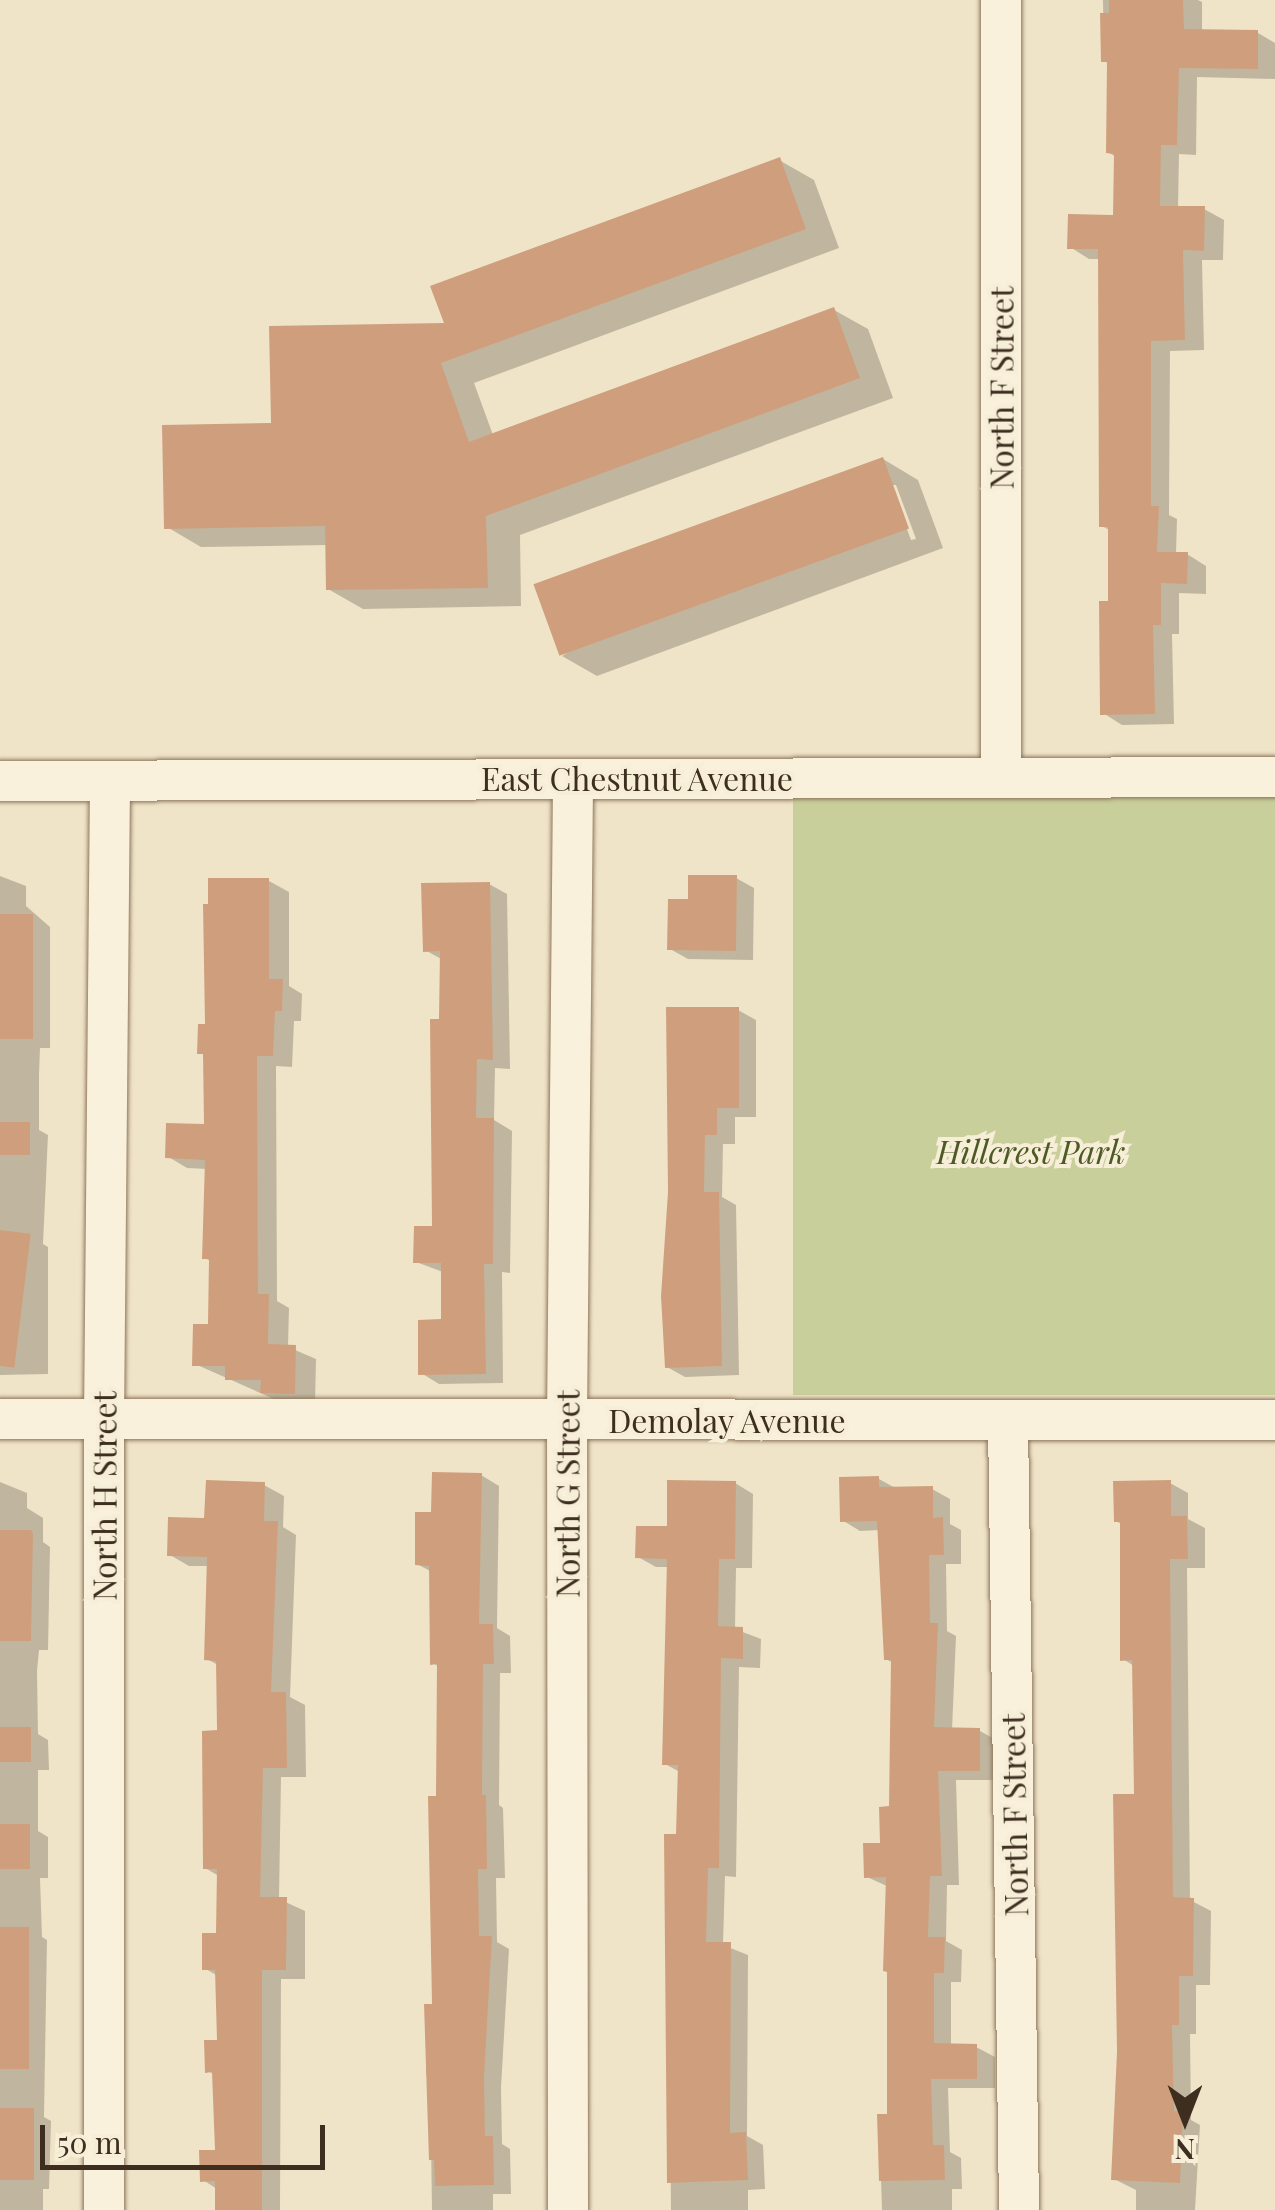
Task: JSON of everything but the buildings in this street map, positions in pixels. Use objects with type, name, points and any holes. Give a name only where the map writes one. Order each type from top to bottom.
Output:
[{"type":"street","name":"North F Street","points":[[1001,0],[1001,776]]},
{"type":"street","name":"East Chestnut Avenue","points":[[0,781],[1275,777]]},
{"type":"street","name":"North G Street","points":[[568,2210],[567,1420],[572,778]]},
{"type":"street","name":"North H Street","points":[[104,2210],[104,1420],[110,782]]},
{"type":"street","name":"Demolay Avenue","points":[[0,1419],[1275,1420]]},
{"type":"street","name":"North F Street","points":[[1008,1420],[1019,2210]]},
{"type":"green space","name":"Hillcrest Park","points":[[793,791],[1275,791],[1275,1395],[793,1395]]}]
